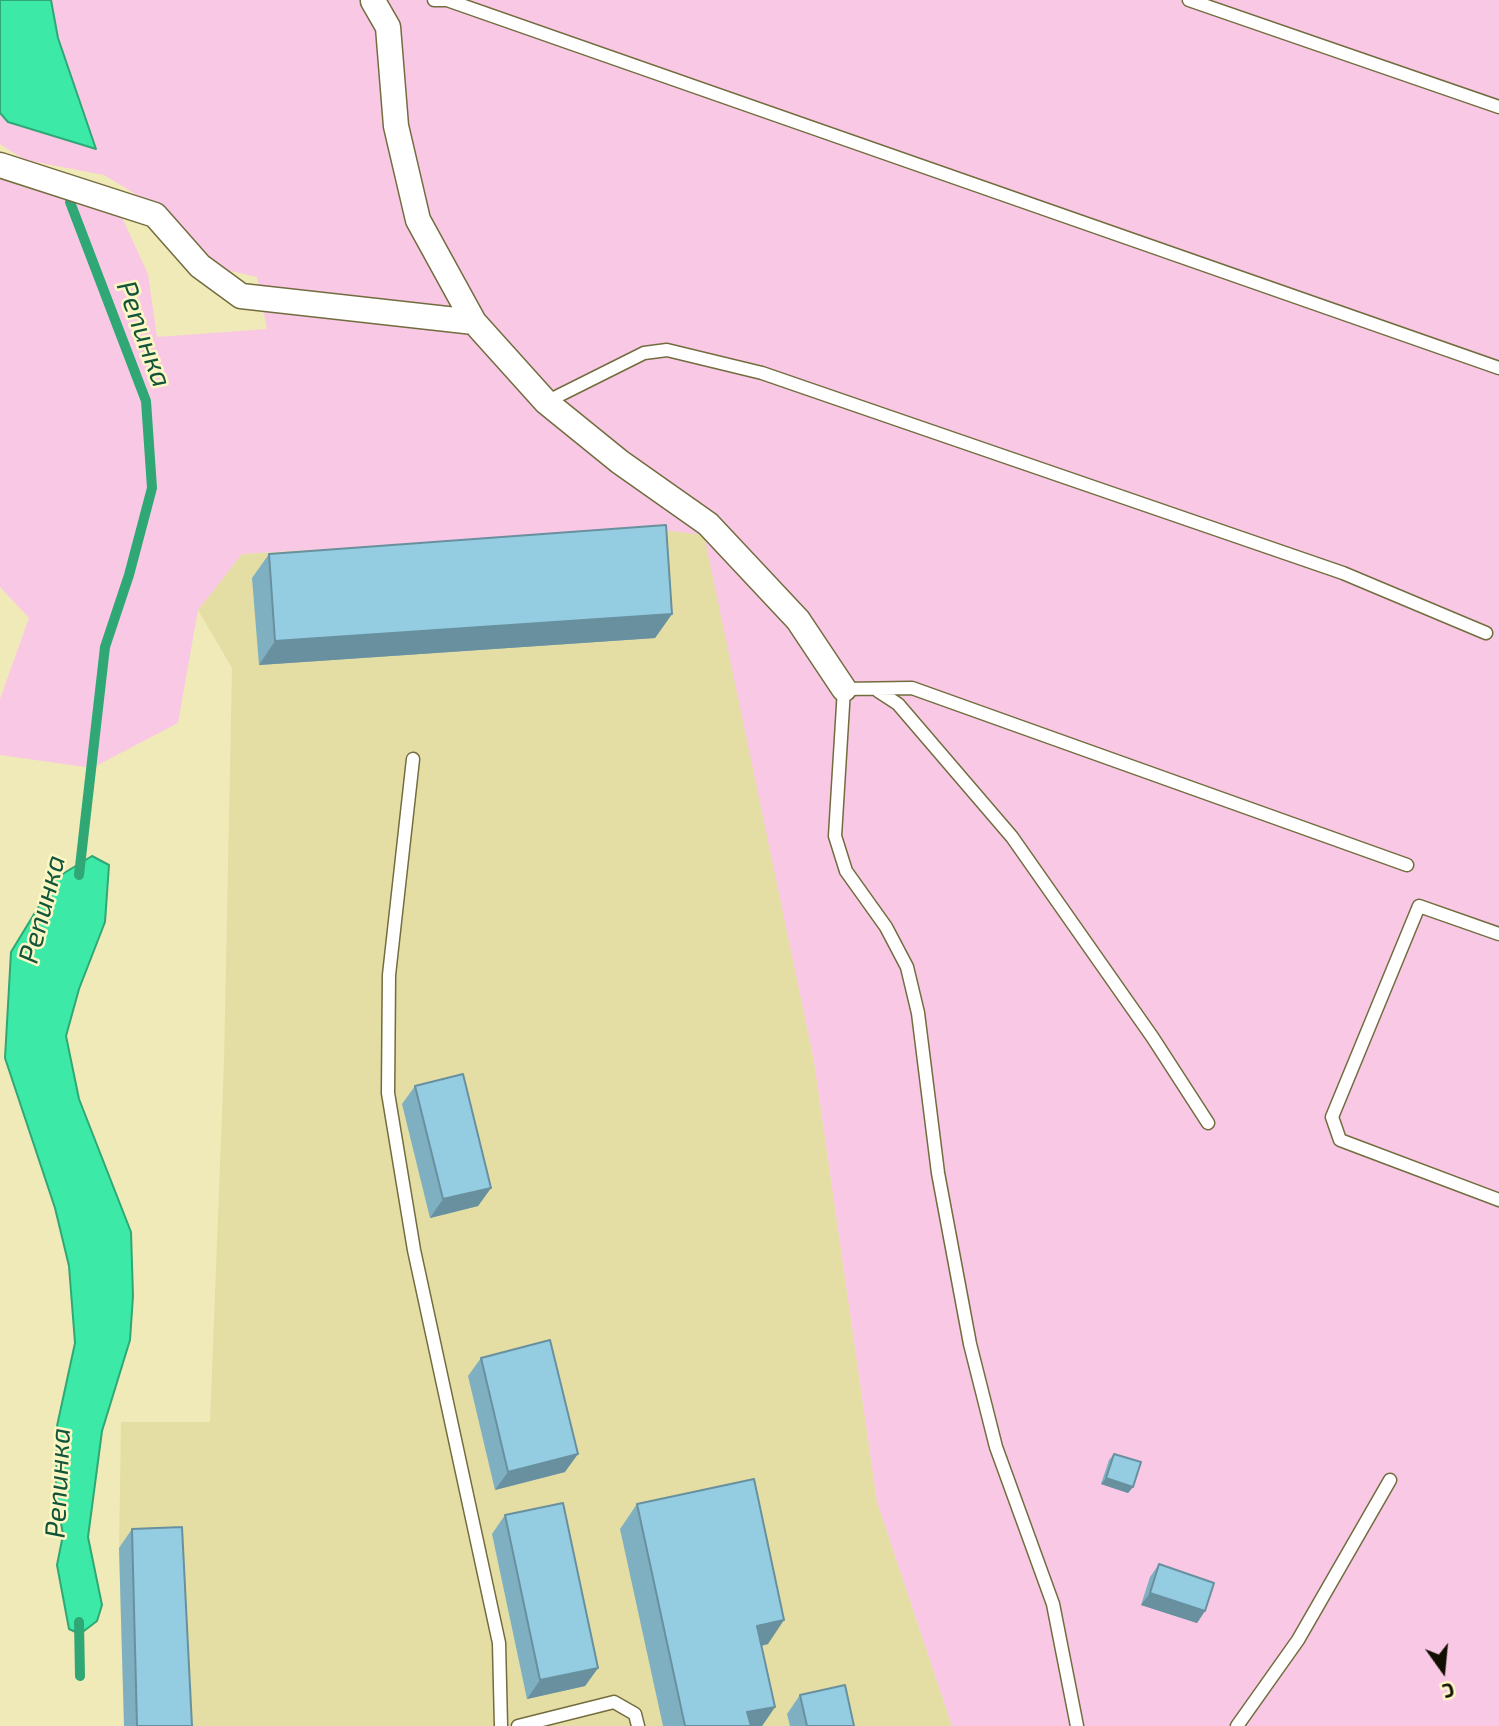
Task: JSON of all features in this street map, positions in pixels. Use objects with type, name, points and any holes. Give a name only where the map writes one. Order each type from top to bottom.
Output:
[{"type":"street","points":[[378,0],[388,27],[396,127],[418,220],[474,322],[546,402],[620,462],[708,524],[798,620],[845,689]]},
{"type":"street","points":[[0,165],[155,215],[200,266],[241,296],[474,322]]},
{"type":"lane","points":[[434,0],[447,0],[1499,368]]},
{"type":"lane","points":[[1189,0],[1499,107]]},
{"type":"lane","points":[[546,402],[644,353],[667,350],[762,373],[1317,564],[1486,633]]},
{"type":"lane","points":[[1077,1726],[1054,1604],[996,1447],[970,1344],[938,1173],[918,1013],[907,967],[886,927],[846,871],[835,836],[845,689],[877,691],[912,688],[1407,865]]},
{"type":"lane","points":[[877,691],[898,704],[1012,837],[1153,1038],[1208,1123]]},
{"type":"lane","points":[[413,759],[389,975],[388,1093],[414,1250],[499,1643],[501,1726]]},
{"type":"lane","points":[[1499,934],[1419,906],[1332,1117],[1340,1140],[1499,1200]]},
{"type":"lane","points":[[1237,1726],[1298,1640],[1390,1480]]},
{"type":"lane","points":[[518,1726],[614,1702],[635,1714],[638,1726]]},
{"type":"shaded area","points":[[51,0],[1499,0],[1499,1726],[952,1726],[877,1502],[814,1061],[704,535],[655,529],[242,554],[198,610],[178,723],[92,768],[0,755],[0,699],[29,618],[0,587],[0,177],[20,186],[121,215],[148,274],[157,337],[267,329],[257,277],[222,269],[168,214],[104,175],[25,160],[0,144],[0,113],[8,122],[95,149],[58,38]]},
{"type":"shaded area","points":[[655,529],[705,535],[814,1061],[877,1502],[952,1726],[124,1726],[119,1548],[121,1422],[210,1422],[224,1061],[232,668],[198,610],[242,554]]},
{"type":"water","points":[[0,0],[51,0],[58,38],[96,149],[8,122],[0,113]]},
{"type":"water","points":[[92,856],[109,865],[105,922],[79,989],[66,1036],[79,1099],[131,1232],[133,1296],[130,1340],[102,1431],[88,1537],[102,1605],[97,1621],[80,1634],[69,1629],[57,1565],[63,1535],[56,1492],[57,1426],[75,1343],[69,1266],[55,1208],[5,1058],[11,952],[56,878]]},
{"type":"building","points":[[666,525],[672,614],[275,641],[269,554]]},
{"type":"building","points":[[463,1074],[491,1188],[443,1199],[415,1086]]},
{"type":"building","points":[[550,1340],[578,1454],[508,1472],[481,1358]]},
{"type":"building","points":[[1114,1454],[1141,1462],[1133,1487],[1106,1478]]},
{"type":"building","points":[[754,1479],[784,1620],[757,1626],[775,1707],[747,1712],[751,1726],[685,1726],[637,1504]]},
{"type":"building","points":[[563,1503],[598,1668],[540,1680],[505,1515]]},
{"type":"building","points":[[182,1527],[192,1726],[137,1726],[132,1529]]},
{"type":"building","points":[[1159,1564],[1214,1583],[1205,1611],[1150,1593]]},
{"type":"building","points":[[845,1685],[854,1726],[807,1726],[800,1695]]},
{"type":"waterway","name":"Репинка","points":[[70,202],[146,401],[152,488],[129,575],[105,647],[79,875]]},
{"type":"waterway","name":"Репинка","points":[[79,1622],[80,1676]]}]
